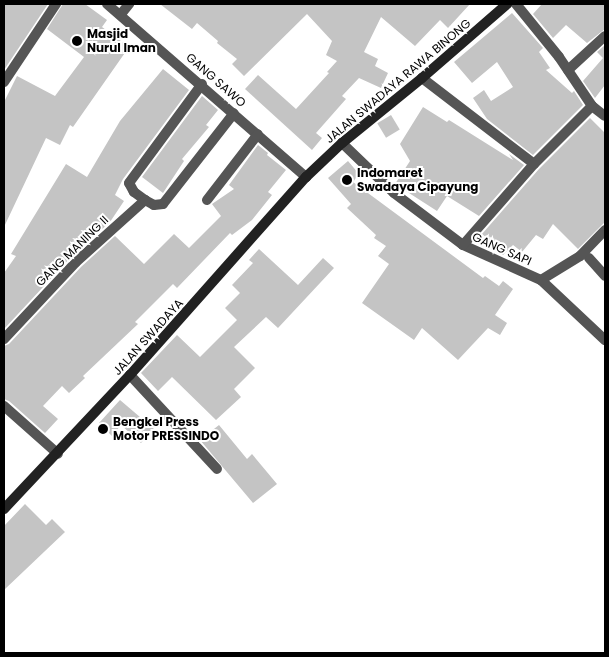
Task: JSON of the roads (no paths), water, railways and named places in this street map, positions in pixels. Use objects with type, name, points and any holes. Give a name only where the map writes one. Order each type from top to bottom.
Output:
[{"type":"main road","name":"JALAN SWADAYA RAWA BINONG","points":[[306,177],[342,143],[422,78],[507,4]]},
{"type":"main road","name":"JALAN SWADAYA","points":[[4,510],[130,375],[306,177]]},
{"type":"street","points":[[4,82],[7,70],[56,4]]},
{"type":"street","name":"GANG SAWO","points":[[107,4],[202,84],[306,177]]},
{"type":"street","points":[[121,14],[129,4]]},
{"type":"street","points":[[516,4],[568,70],[592,106],[605,116]]},
{"type":"street","points":[[568,70],[605,36]]},
{"type":"street","points":[[422,78],[534,164]]},
{"type":"street","points":[[202,84],[129,183],[134,192],[145,200],[159,206],[165,201],[234,113]]},
{"type":"street","points":[[462,245],[534,164],[592,106]]},
{"type":"street","points":[[207,200],[258,134]]},
{"type":"street","name":"GANG SAPI","points":[[342,143],[394,193],[462,245],[541,280],[605,340]]},
{"type":"street","name":"GANG MANING II","points":[[4,339],[76,262],[145,200]]},
{"type":"street","points":[[541,280],[580,256],[605,230]]},
{"type":"street","points":[[589,258],[605,276]]},
{"type":"street","points":[[130,375],[217,469]]},
{"type":"street","points":[[4,406],[58,454]]},
{"type":"place","name":"Masjid Nurul Iman","points":[[77,41]]},
{"type":"place","name":"Indomaret Swadaya Cipayung","points":[[347,180]]},
{"type":"place","name":"Bengkel Press Motor PRESSINDO","points":[[103,429]]}]
